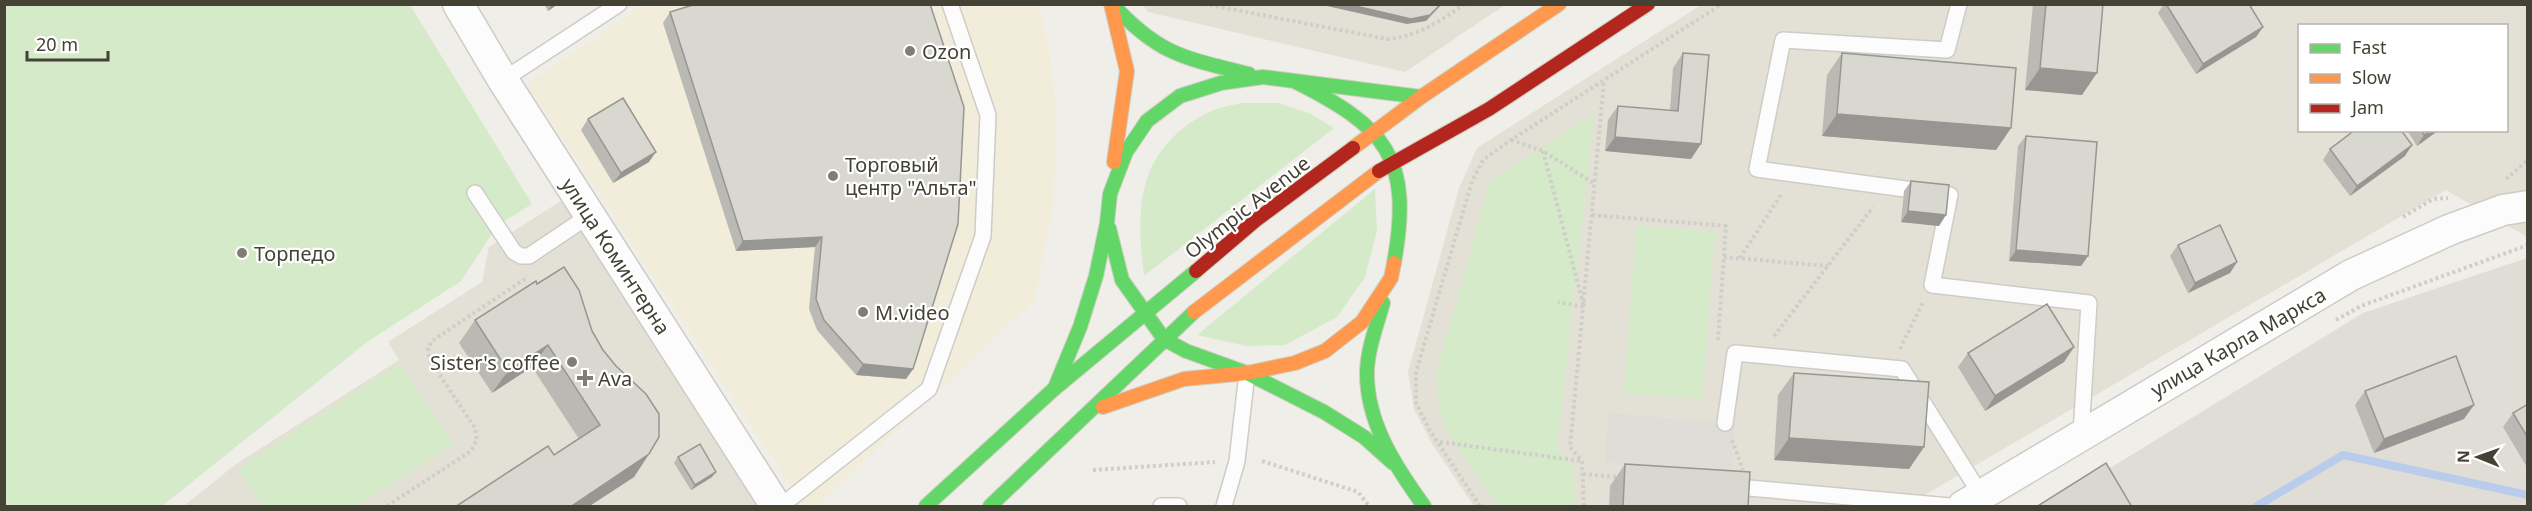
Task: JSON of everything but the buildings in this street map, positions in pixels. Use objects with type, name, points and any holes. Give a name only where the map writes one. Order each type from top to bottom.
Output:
[{"type":"street","name":"улица Коминтерна","points":[[459,4],[503,80],[778,507]]},
{"type":"street","points":[[1112,4],[1135,28],[1156,44],[1186,58],[1263,77]]},
{"type":"street","points":[[1110,194],[1127,71],[1112,4]]},
{"type":"street","name":"Olympic Avenue","points":[[926,507],[1054,389],[1256,220],[1421,97],[1558,4]]},
{"type":"street","name":"Olympic Avenue","points":[[990,507],[1164,339],[1218,292],[1356,187],[1394,162],[1490,109],[1648,4]]},
{"type":"street","name":"Olympic Avenue","points":[[1054,389],[1080,327],[1095,276],[1107,224],[1110,194],[1126,152],[1147,121],[1180,96],[1221,83],[1263,77],[1421,97]]},
{"type":"street","name":"Olympic Avenue","points":[[1294,81],[1338,103],[1375,133],[1394,162],[1400,192],[1398,239]]},
{"type":"street","points":[[1433,156],[1443,136]]},
{"type":"street","name":"Olympic Avenue","points":[[1090,412],[1122,398],[1184,379],[1247,373],[1295,363],[1325,351],[1362,322],[1390,279],[1398,239],[1414,195]]},
{"type":"street","name":"улица Карла Маркса","points":[[1972,501],[2351,275],[2449,230],[2503,210],[2528,206]]},
{"type":"street","name":"Olympic Avenue","points":[[1107,224],[1122,280],[1164,339],[1186,351],[1247,373]]},
{"type":"street","points":[[1390,279],[1369,350],[1368,388],[1375,425],[1393,463],[1424,507]]},
{"type":"street","points":[[1247,373],[1324,412],[1364,437],[1393,463]]},
{"type":"lane","points":[[503,80],[619,4]]},
{"type":"lane","points":[[778,507],[929,389],[983,236],[988,115],[950,4]]},
{"type":"lane","points":[[1959,4],[1947,50],[1783,40],[1757,169],[1950,195],[1932,285],[2089,303],[2081,434]]},
{"type":"lane","points":[[475,193],[514,252],[521,256],[529,256],[590,215]]},
{"type":"lane","points":[[1725,423],[1736,353],[1902,369],[1972,501]]},
{"type":"lane","points":[[1224,507],[1237,461],[1247,373]]},
{"type":"lane","points":[[1749,488],[1950,507]]},
{"type":"lane","points":[[1161,507],[1179,507]]},
{"type":"path","points":[[1204,4],[1387,39],[1404,38],[1435,25],[1465,4]]},
{"type":"path","points":[[1480,507],[1440,442],[1430,431],[1416,403],[1416,372],[1472,181],[1483,160],[1511,140],[1722,4]]},
{"type":"path","points":[[1584,507],[1582,461],[1570,447],[1604,81]]},
{"type":"path","points":[[1511,140],[1543,151],[1595,184]]},
{"type":"path","points":[[1543,151],[1584,306]]},
{"type":"path","points":[[1740,258],[1795,174]]},
{"type":"path","points":[[1758,356],[1889,187]]},
{"type":"path","points":[[1592,215],[1726,226],[1717,347]]},
{"type":"path","points":[[2331,323],[2361,306],[2528,245]]},
{"type":"path","points":[[1724,257],[1828,266]]},
{"type":"path","points":[[387,507],[471,451],[477,440],[475,428],[429,358],[428,349],[432,341],[530,276]]},
{"type":"path","points":[[1891,367],[1932,285]]},
{"type":"path","points":[[1558,302],[1584,306]]},
{"type":"path","points":[[1725,423],[1749,488]]},
{"type":"path","points":[[1440,442],[1582,461]]},
{"type":"path","points":[[1093,470],[1237,461]]},
{"type":"path","points":[[1262,461],[1358,492],[1368,507]]},
{"type":"path","points":[[1583,474],[1630,478]]},
{"type":"shaded area","points":[[643,5],[1038,5],[1048,41],[1055,99],[1056,152],[1053,206],[1034,301],[817,506],[804,506],[527,84]]},
{"type":"shaded area","points":[[1143,5],[1505,5],[1405,72],[1148,12]]},
{"type":"shaded area","points":[[1701,5],[2527,5],[2527,237],[2446,190],[1906,506],[1474,506],[1432,444],[1414,409],[1408,372],[1459,188],[1477,148]]},
{"type":"shaded area","points":[[564,199],[760,506],[184,506],[236,464],[399,360],[388,342],[482,282],[489,247]]},
{"type":"shaded area","points":[[2527,258],[2527,506],[2048,506],[2363,313]]},
{"type":"shaded area","points":[[1608,413],[1735,424],[1731,474],[1605,462]]},
{"type":"green space","name":"Торпедо","points":[[4,5],[410,5],[532,204],[497,226],[461,281],[367,342],[162,506],[5,506]]},
{"type":"green space","points":[[1241,103],[1278,103],[1311,114],[1334,128],[1144,276],[1141,252],[1141,206],[1152,166],[1164,148],[1180,131],[1201,116]]},
{"type":"green space","points":[[1594,114],[1557,449],[1574,468],[1575,506],[1498,506],[1452,440],[1440,411],[1436,375],[1490,182]]},
{"type":"green space","points":[[1375,189],[1377,231],[1365,277],[1337,317],[1285,345],[1246,346],[1197,335]]},
{"type":"green space","points":[[1636,226],[1715,232],[1702,399],[1624,393]]},
{"type":"green space","points":[[399,363],[453,444],[358,506],[263,506],[238,469]]},
{"type":"waterway","points":[[2257,506],[2343,455],[2528,495]]},
{"type":"traffic: fast","points":[[1112,4],[1144,34],[1174,52],[1249,74]]},
{"type":"traffic: fast","points":[[1056,385],[1080,327],[1096,276],[1107,223],[1110,194],[1126,152],[1147,121],[1180,96],[1221,83],[1263,77],[1421,97]]},
{"type":"traffic: fast","points":[[1294,81],[1351,114],[1371,131],[1386,150],[1395,171],[1399,196],[1399,227],[1394,263]]},
{"type":"traffic: fast","points":[[1109,228],[1122,280],[1164,339],[1186,351],[1247,373],[1324,412],[1364,437],[1393,463]]},
{"type":"traffic: fast","points":[[926,506],[1054,389],[1196,271]]},
{"type":"traffic: fast","points":[[1383,303],[1368,362],[1368,390],[1371,408],[1384,443],[1424,506]]},
{"type":"traffic: fast","points":[[990,506],[1194,312]]},
{"type":"traffic: slow","points":[[1111,4],[1127,71],[1114,162]]},
{"type":"traffic: slow","points":[[1353,148],[1421,97],[1559,4]]},
{"type":"traffic: slow","points":[[1194,312],[1379,171]]},
{"type":"traffic: slow","points":[[1103,407],[1184,379],[1247,373],[1295,363],[1325,351],[1362,322],[1391,278],[1394,263]]},
{"type":"traffic: jam","points":[[1379,171],[1489,109],[1648,4]]},
{"type":"traffic: jam","points":[[1196,271],[1256,220],[1353,148]]},
{"type":"place","name":"Ozon","points":[[910,51]]},
{"type":"place","name":"Торговый центр \"Альта\"","points":[[833,176]]},
{"type":"place","name":"Торпедо","points":[[242,253]]},
{"type":"place","name":"M.video","points":[[863,312]]},
{"type":"place","name":"Sister's coffee","points":[[572,362]]},
{"type":"place","name":"Ava","points":[[585,378]]}]
